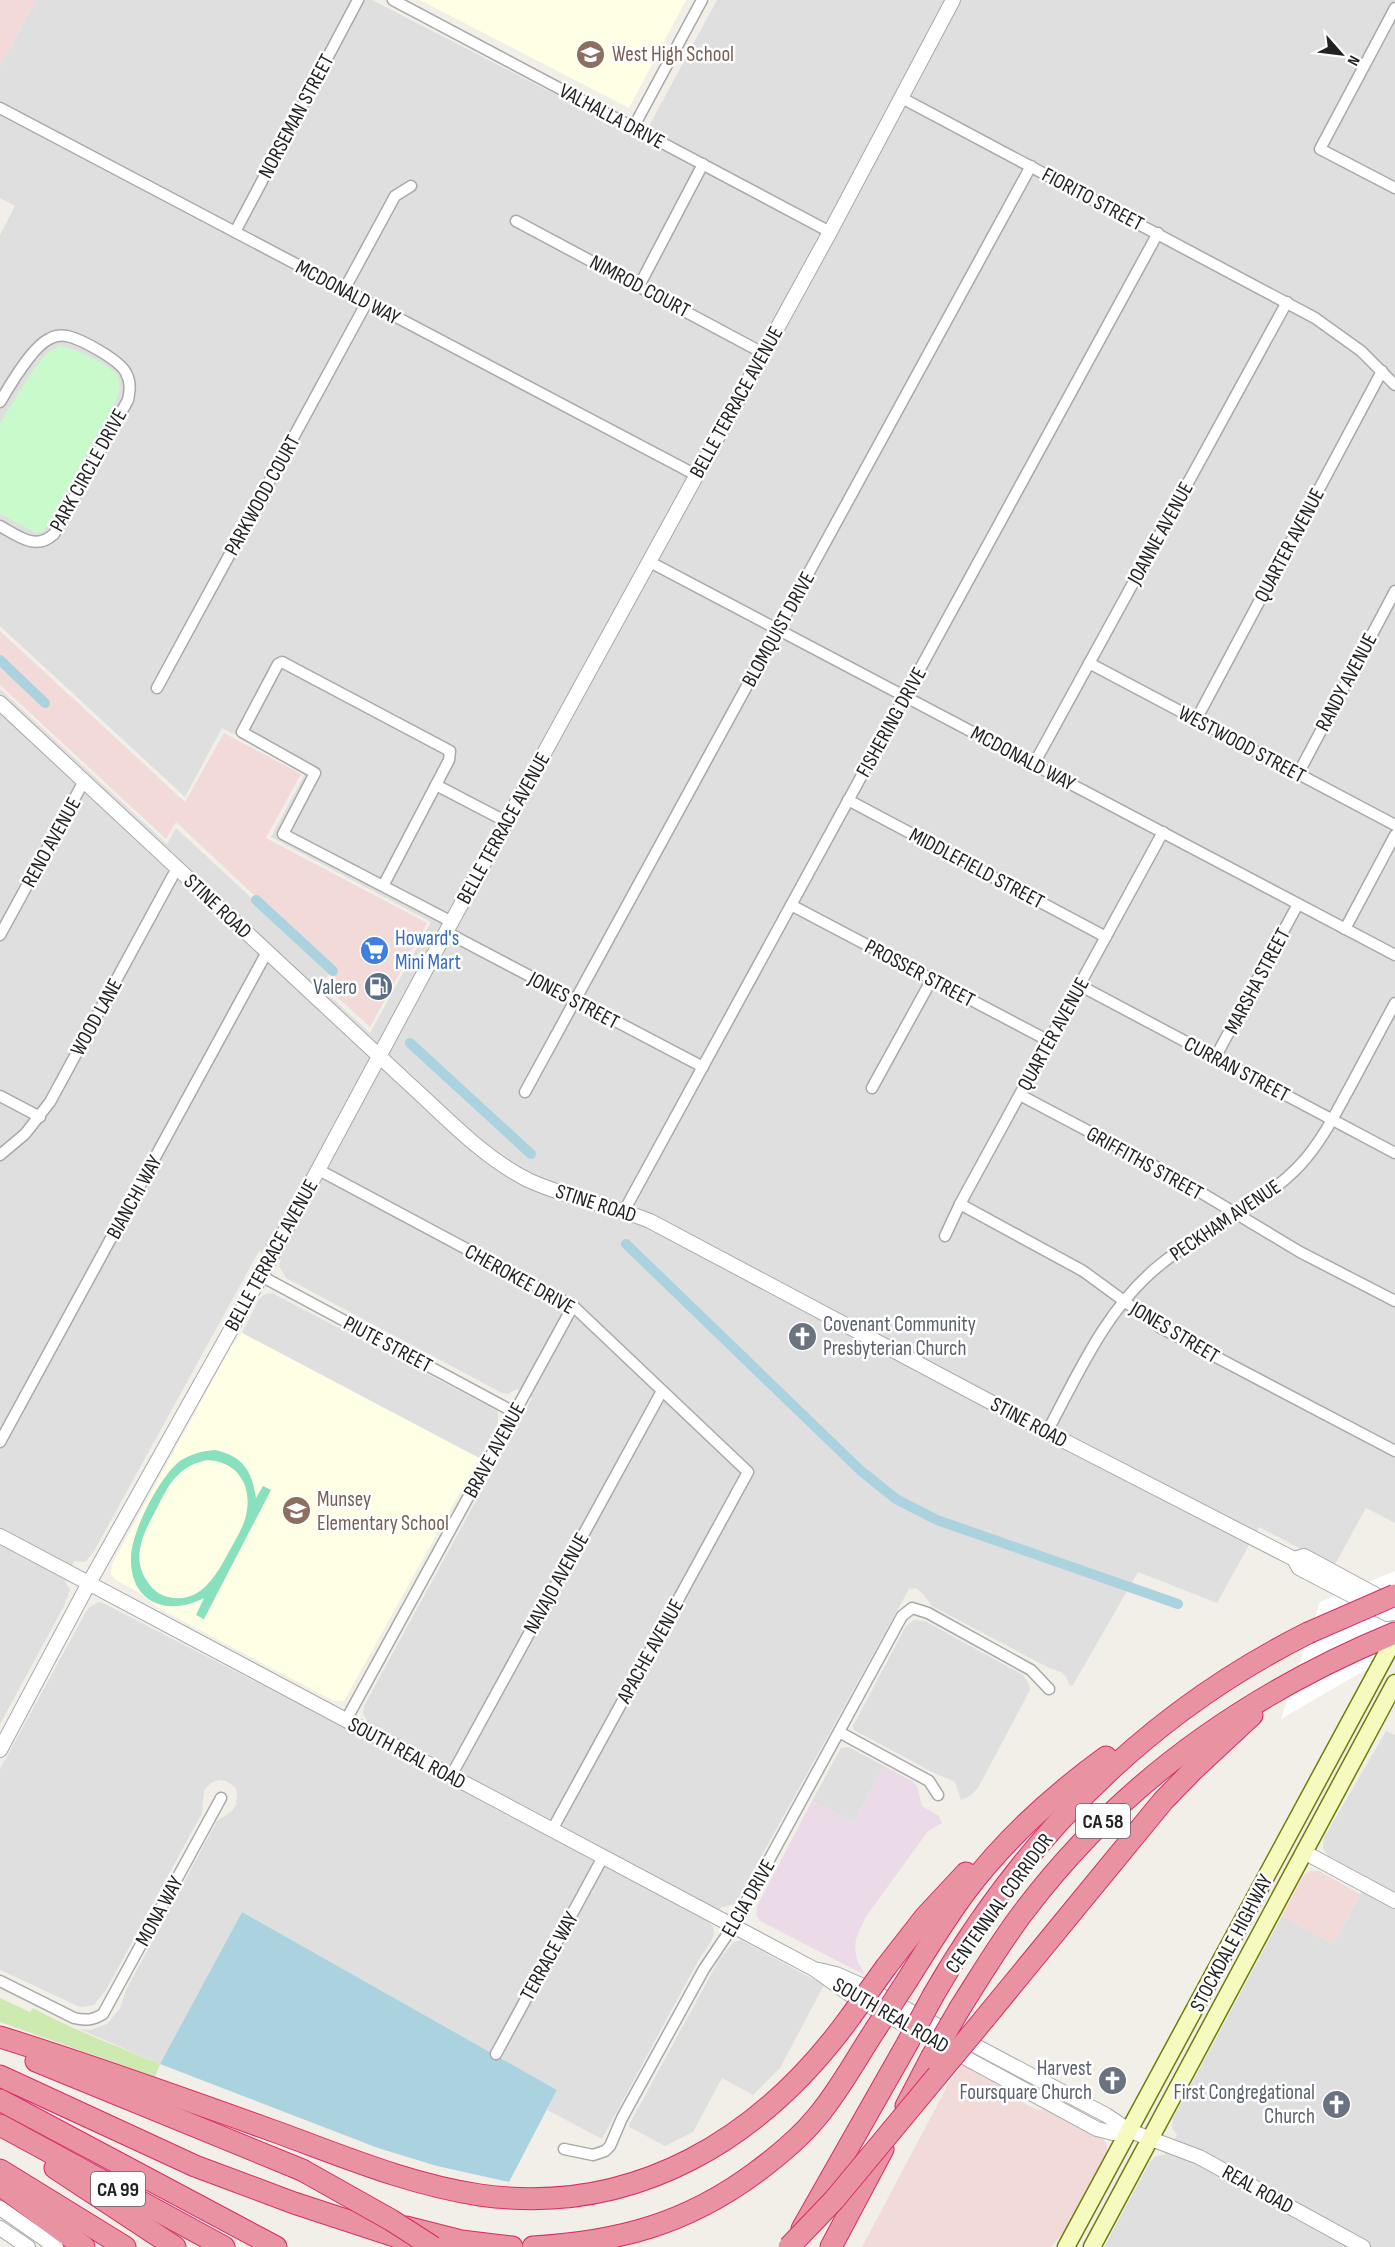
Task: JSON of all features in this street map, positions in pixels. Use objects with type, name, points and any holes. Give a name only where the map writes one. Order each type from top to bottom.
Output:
[{"type":"highway","name":"CENTENNIAL CORRIDOR","points":[[791,2247],[934,1994],[983,1917],[1050,1831],[1120,1760],[1168,1720],[1217,1685],[1308,1634],[1395,1595]]},
{"type":"highway","name":"CENTENNIAL CORRIDOR","points":[[831,2247],[960,2008],[1025,1909],[1065,1861],[1110,1814],[1160,1769],[1202,1736],[1237,1713],[1289,1685],[1354,1651],[1395,1633]]},
{"type":"highway","points":[[0,2037],[183,2098],[387,2174],[434,2186],[480,2195],[544,2198],[590,2193],[637,2182],[673,2168],[713,2148],[752,2121],[789,2090],[824,2052],[886,1966],[960,1878],[1000,1842],[1126,1742],[1217,1685]]},
{"type":"highway","points":[[791,2247],[834,2200],[1163,1801],[1205,1758],[1289,1685]]},
{"type":"highway","points":[[533,2247],[583,2242],[639,2232],[684,2216],[726,2194],[773,2159],[804,2131],[829,2102],[966,1891],[998,1852],[1042,1809]]},
{"type":"highway","points":[[0,2044],[82,2081],[302,2169],[384,2216],[431,2247]]},
{"type":"highway","points":[[0,2076],[184,2161],[258,2190],[431,2247]]},
{"type":"highway","name":"CA 99","points":[[0,2100],[276,2247]]},
{"type":"highway","points":[[6,2128],[55,2168],[175,2247]]},
{"type":"highway","name":"CA 99","points":[[6,2128],[224,2247]]},
{"type":"highway","points":[[137,2139],[267,2185],[398,2225],[461,2241],[512,2247]]},
{"type":"highway","points":[[0,2170],[125,2247]]},
{"type":"highway","points":[[0,2186],[84,2247]]},
{"type":"main road","name":"STOCKDALE HIGHWAY","points":[[1066,2247],[1395,1638]]},
{"type":"main road","name":"STOCKDALE HIGHWAY","points":[[1093,2247],[1395,1683]]},
{"type":"main road","points":[[1304,1852],[1301,1848],[1301,1839],[1330,1780],[1335,1750]]},
{"type":"main road","points":[[1198,2048],[1213,2001],[1235,1955],[1232,1941]]},
{"type":"street","name":"NORSEMAN STREET","points":[[235,232],[358,0]]},
{"type":"street","name":"VALHALLA DRIVE","points":[[393,0],[830,232]]},
{"type":"street","points":[[633,128],[702,0]]},
{"type":"street","name":"BELLE TERRACE AVENUE","points":[[0,1750],[89,1583],[261,1276],[449,927],[830,232],[952,0]]},
{"type":"street","points":[[1395,8],[1320,148],[1395,188]]},
{"type":"street","name":"FIORITO STREET","points":[[900,97],[1287,302],[1341,335],[1382,370],[1395,385]]},
{"type":"street","name":"MCDONALD WAY","points":[[0,108],[696,475]]},
{"type":"street","points":[[639,286],[703,165]]},
{"type":"street","name":"BLOMQUIST DRIVE","points":[[525,1092],[1031,166]]},
{"type":"street","points":[[344,290],[395,196],[411,186]]},
{"type":"street","name":"NIMROD COURT","points":[[516,221],[763,353]]},
{"type":"street","name":"FISHERING DRIVE","points":[[624,1211],[1158,234]]},
{"type":"street","name":"PARKWOOD COURT","points":[[157,688],[367,302]]},
{"type":"street","name":"JOANNE AVENUE","points":[[1034,764],[1287,302]]},
{"type":"street","name":"PARK CIRCLE DRIVE","points":[[0,402],[25,364],[43,343],[58,336],[75,339],[116,361],[122,366],[130,382],[128,400],[54,534],[49,539],[35,543],[0,526]]},
{"type":"street","name":"QUARTER AVENUE","points":[[1196,720],[1382,370]]},
{"type":"street","name":"MCDONALD WAY","points":[[650,562],[779,628],[1395,955]]},
{"type":"street","name":"RANDY AVENUE","points":[[1298,774],[1395,591]]},
{"type":"street","name":"JONES STREET","points":[[436,785],[449,760],[450,751],[282,662],[276,666],[242,732],[315,773],[283,834],[383,886],[576,1000],[703,1067]]},
{"type":"street","name":"WESTWOOD STREET","points":[[1089,663],[1395,825]]},
{"type":"street","name":"STINE ROAD","points":[[0,703],[475,1144],[509,1169],[550,1189],[650,1221],[1047,1432],[1294,1559],[1304,1556],[1392,1604],[1395,1612]]},
{"type":"street","name":"RENO AVENUE","points":[[0,935],[84,781]]},
{"type":"street","points":[[383,886],[436,785],[507,822]]},
{"type":"street","name":"MIDDLEFIELD STREET","points":[[848,800],[1106,937]]},
{"type":"street","name":"QUARTER AVENUE","points":[[945,1236],[960,1204],[1163,832]]},
{"type":"street","points":[[1345,929],[1395,835]]},
{"type":"street","name":"WOOD LANE","points":[[0,1155],[25,1134],[40,1117],[177,868]]},
{"type":"street","name":"MARSHA STREET","points":[[1215,1058],[1298,904]]},
{"type":"street","name":"PROSSER STREET","points":[[791,905],[1049,1041]]},
{"type":"street","name":"BIANCHI WAY","points":[[0,1442],[267,952]]},
{"type":"street","points":[[873,1088],[932,979]]},
{"type":"street","name":"CURRAN STREET","points":[[1079,986],[1395,1153]]},
{"type":"street","name":"PECKHAM AVENUE","points":[[1047,1432],[1095,1342],[1124,1301],[1159,1266],[1179,1250],[1285,1180],[1316,1146],[1395,1003]]},
{"type":"street","name":"GRIFFITHS STREET","points":[[1020,1095],[1174,1177],[1300,1252],[1395,1301]]},
{"type":"street","points":[[0,1096],[40,1117]]},
{"type":"street","name":"CHEROKEE DRIVE","points":[[319,1170],[573,1306],[748,1472]]},
{"type":"street","name":"JONES STREET","points":[[960,1204],[1064,1259],[1161,1328],[1395,1451]]},
{"type":"street","name":"PIUTE STREET","points":[[261,1276],[514,1412]]},
{"type":"street","name":"BRAVE AVENUE","points":[[346,1720],[573,1306]]},
{"type":"street","name":"NAVAJO AVENUE","points":[[451,1776],[662,1390]]},
{"type":"street","name":"APACHE AVENUE","points":[[552,1830],[748,1472]]},
{"type":"street","name":"SOUTH REAL ROAD","points":[[0,1536],[814,1969],[855,1998],[1097,2129],[1113,2133],[1130,2131],[1150,2139]]},
{"type":"street","name":"ELCIA DRIVE","points":[[564,2149],[593,2155],[605,2151],[610,2146],[622,2118],[698,1979],[733,1926],[902,1616],[912,1608],[928,1613],[1031,1670],[1049,1689]]},
{"type":"street","points":[[839,1732],[929,1781],[938,1795]]},
{"type":"street","name":"MONA WAY","points":[[0,1981],[74,2018],[94,2019],[103,2014],[220,1798]]},
{"type":"street","points":[[1304,1852],[1395,1901]]},
{"type":"street","name":"TERRACE WAY","points":[[496,2054],[603,1857]]},
{"type":"street","name":"REAL ROAD","points":[[1150,2139],[1199,2157],[1363,2247]]},
{"type":"street","points":[[0,2208],[56,2247]]},
{"type":"street","points":[[0,2228],[28,2247]]},
{"type":"shaded area","points":[[0,0],[36,0],[0,66]]},
{"type":"shaded area","points":[[36,0],[372,0],[642,139],[717,0],[1395,0],[1395,1523],[1366,1508],[1334,1566],[1259,1527],[1217,1603],[1138,1572],[1073,1685],[1070,1686],[1061,1672],[1047,1667],[932,1606],[916,1588],[909,1589],[735,1904],[722,1907],[707,1921],[713,1926],[712,1940],[698,1961],[602,2139],[547,2110],[557,2090],[242,1912],[160,2064],[79,2029],[90,2030],[107,2024],[120,2008],[126,1990],[217,1821],[232,1811],[236,1805],[235,1787],[226,1781],[218,1780],[204,1790],[202,1813],[106,1990],[94,2005],[80,2007],[0,1970],[0,1769],[88,1608],[99,1602],[105,1604],[359,1735],[367,1720],[363,1714],[364,1706],[532,1398],[517,1389],[508,1394],[502,1393],[286,1278],[279,1266],[281,1259],[259,1251],[93,1553],[85,1562],[74,1561],[65,1582],[70,1590],[64,1606],[0,1724],[0,689],[167,844],[176,828],[331,972],[319,986],[370,1033],[431,922],[271,837],[306,772],[222,728],[185,797],[0,626],[0,235],[15,206],[0,198],[0,66]]},
{"type":"shaded area","name":"West High School","points":[[420,0],[686,0],[629,108]]},
{"type":"shaded area","points":[[0,631],[185,802],[224,733],[301,774],[266,838],[427,923],[370,1027],[324,985],[336,972],[176,822],[166,839],[0,685]]},
{"type":"shaded area","points":[[272,1293],[498,1412],[498,1423],[479,1458],[242,1333],[259,1299],[265,1294]]},
{"type":"shaded area","name":"Munsey Elementary School","points":[[242,1333],[479,1458],[344,1701],[334,1701],[162,1610],[135,1590],[116,1580],[111,1574],[112,1564],[231,1347]]},
{"type":"shaded area","points":[[914,1620],[925,1621],[1023,1675],[1029,1684],[1030,1690],[978,1788],[970,1796],[961,1800],[955,1782],[854,1730],[853,1726],[906,1626]]},
{"type":"shaded area","points":[[1386,1731],[1395,1735],[1395,2247],[1104,2247],[1150,2162],[1156,2156],[1164,2155],[1177,2135],[1172,2128],[1173,2118],[1282,1916],[1333,1944],[1369,1878],[1328,1856],[1323,1848],[1324,1838]]},
{"type":"shaded area","points":[[848,1747],[884,1766],[854,1822],[812,1801],[841,1748]]},
{"type":"shaded area","points":[[884,1766],[912,1781],[917,1786],[922,1806],[939,1816],[942,1823],[928,1831],[865,1918],[856,1939],[855,1949],[857,1960],[865,1975],[760,1921],[756,1915],[757,1906],[812,1801],[854,1822]]},
{"type":"shaded area","points":[[1311,1871],[1319,1871],[1360,1894],[1333,1944],[1282,1916],[1304,1875]]},
{"type":"shaded area","points":[[741,1940],[824,1985],[780,2068],[753,2095],[722,2078],[693,2132],[665,2146],[629,2127],[630,2123],[720,1958],[734,1942]]},
{"type":"shaded area","points":[[964,2063],[1021,2095],[1022,2102],[1037,2110],[1045,2109],[1103,2139],[1107,2145],[1107,2152],[1064,2232],[1051,2247],[862,2247],[950,2081]]},
{"type":"green space","points":[[59,346],[80,352],[112,370],[119,380],[119,389],[117,398],[47,526],[43,531],[36,533],[0,514],[0,423],[35,367],[48,352]]},
{"type":"green space","points":[[215,1450],[233,1456],[245,1466],[252,1480],[256,1498],[263,1486],[271,1490],[204,1619],[196,1615],[204,1598],[190,1604],[165,1606],[144,1595],[137,1586],[132,1573],[131,1558],[132,1547],[141,1520],[156,1491],[172,1468],[192,1455]],"holes":[[[208,1460],[219,1462],[236,1472],[246,1488],[247,1508],[237,1538],[214,1576],[199,1591],[180,1598],[162,1595],[149,1584],[142,1572],[140,1553],[144,1534],[172,1481],[182,1471]]]},
{"type":"green space","points":[[0,1998],[30,2012],[33,2008],[79,2031],[160,2064],[155,2077],[0,2022]]},
{"type":"water","points":[[242,1912],[557,2090],[509,2182],[437,2166],[378,2148],[160,2064]]},
{"type":"pier","points":[[1395,1571],[1395,1655],[1281,1719],[1320,1602]]},
{"type":"waterway","points":[[0,660],[45,703]]},
{"type":"waterway","points":[[256,900],[333,971]]},
{"type":"waterway","points":[[410,1043],[531,1154]]},
{"type":"waterway","points":[[626,1244],[860,1470],[896,1499],[937,1520],[1178,1604]]},
{"type":"place","name":"West High School","points":[[591,54]]},
{"type":"place","name":"Howard's Mini Mart","points":[[374,950]]},
{"type":"place","name":"Valero","points":[[378,987]]},
{"type":"place","name":"Covenant Community Presbyterian Church","points":[[802,1336]]},
{"type":"place","name":"Munsey Elementary School","points":[[296,1511]]},
{"type":"place","name":"Harvest Foursquare Church","points":[[1113,2080]]},
{"type":"place","name":"First Congregational Church","points":[[1336,2104]]}]
